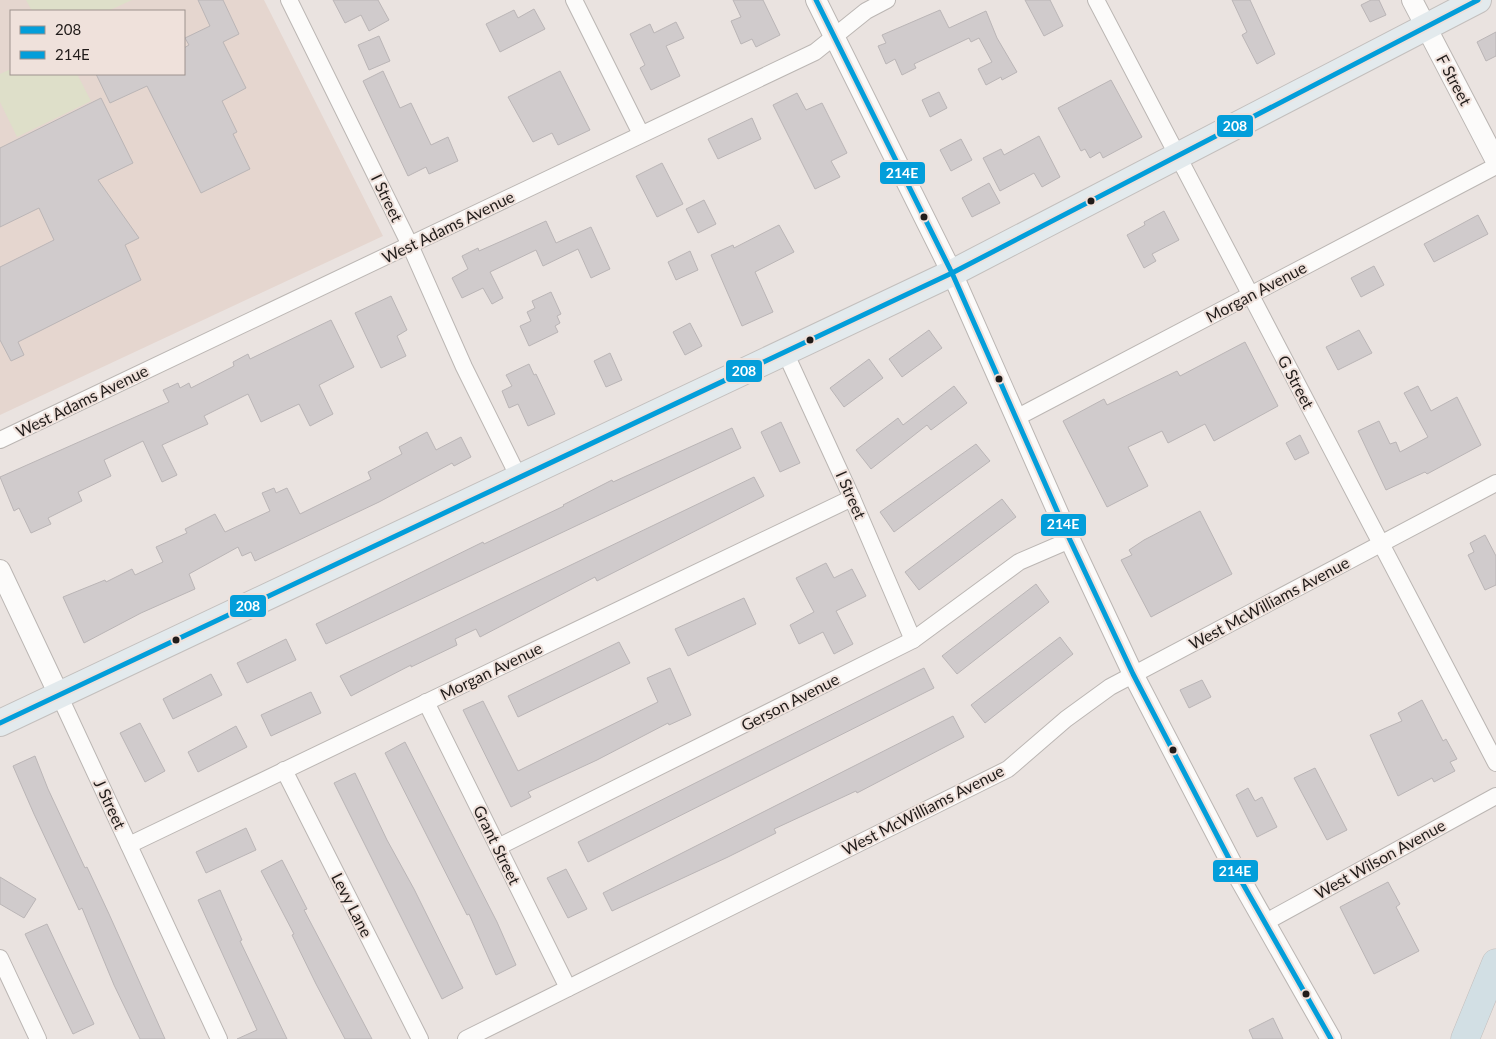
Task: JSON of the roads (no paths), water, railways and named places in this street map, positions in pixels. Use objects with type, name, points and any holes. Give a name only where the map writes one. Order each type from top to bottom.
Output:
[{"type":"highway","points":[[1465,1039],[1496,963]]},
{"type":"main road","points":[[0,723],[952,273],[1478,0]]},
{"type":"street","name":"I Street","points":[[289,0],[410,245],[464,367],[519,478]]},
{"type":"street","points":[[574,0],[641,134]]},
{"type":"street","points":[[816,0],[952,273],[1070,540],[1133,674],[1264,923],[1331,1039]]},
{"type":"street","name":"West Adams Avenue","points":[[0,440],[815,52],[866,11],[887,0]]},
{"type":"street","name":"G Street","points":[[1096,0],[1496,763]]},
{"type":"street","name":"F Street","points":[[1412,0],[1496,161]]},
{"type":"street","name":"Morgan Avenue","points":[[1016,418],[1496,166]]},
{"type":"street","name":"I Street","points":[[785,352],[852,498],[913,640]]},
{"type":"street","name":"West McWilliams Avenue","points":[[466,1039],[1008,769],[1066,719],[1110,687],[1496,483]]},
{"type":"street","name":"Morgan Avenue","points":[[129,845],[852,498]]},
{"type":"street","name":"Gerson Avenue","points":[[498,847],[913,640],[1019,562],[1070,540]]},
{"type":"street","name":"J Street","points":[[0,570],[220,1039]]},
{"type":"street","name":"Grant Street","points":[[426,702],[568,988]]},
{"type":"street","name":"Levy Lane","points":[[284,770],[420,1039]]},
{"type":"street","name":"West Wilson Avenue","points":[[1264,923],[1496,796]]},
{"type":"street","points":[[0,958],[38,1039]]}]
